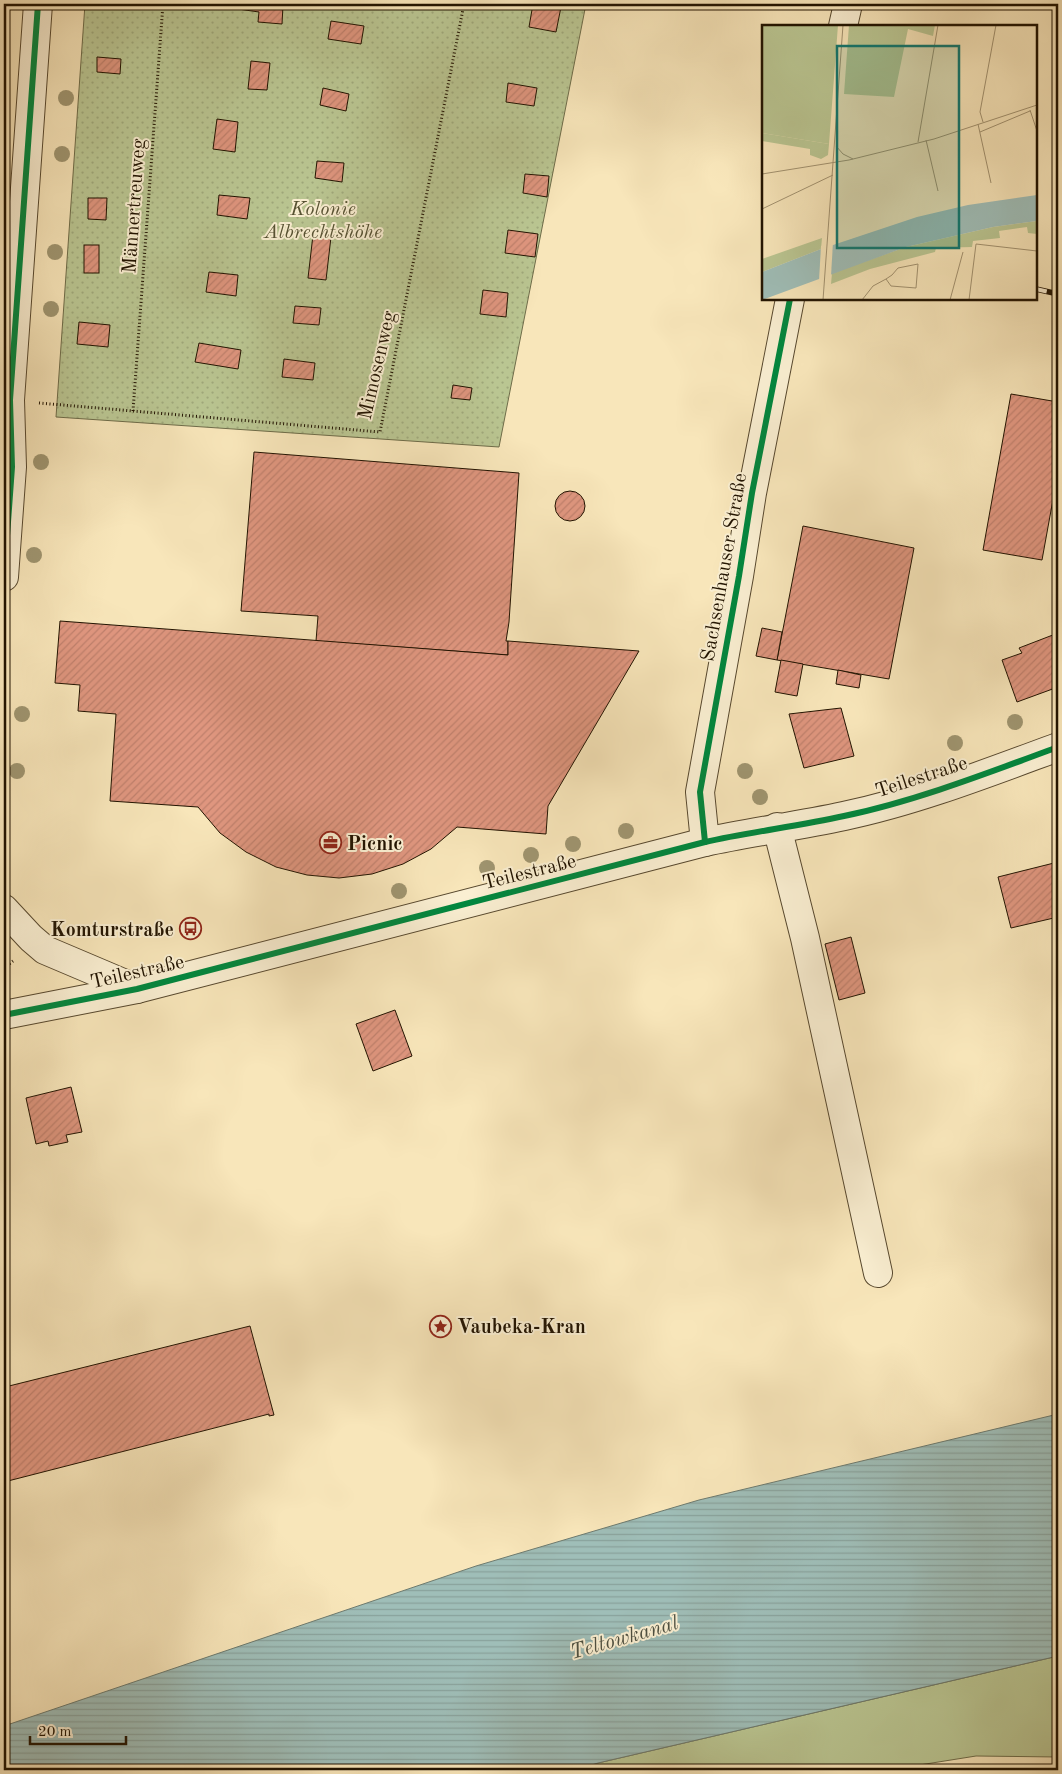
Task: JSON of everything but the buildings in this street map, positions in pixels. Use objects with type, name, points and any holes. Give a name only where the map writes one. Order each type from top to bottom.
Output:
[{"type":"street","points":[[4,577],[12,467],[10,400],[38,4]]},
{"type":"street","points":[[844,25],[848,4]]},
{"type":"street","name":"Sachsenhauser Straße","points":[[705,842],[700,792],[752,493],[790,300]]},
{"type":"street","name":"Teilestraße","points":[[4,1015],[137,989],[705,842],[777,827],[845,816],[944,787],[1058,747]]},
{"type":"street","points":[[777,827],[805,938],[878,1273]]},
{"type":"street","points":[[4,909],[45,950],[137,989]]},
{"type":"green space","name":"Kolonie Albrechtshöhe","points":[[85,4],[586,4],[499,447],[56,417]]},
{"type":"green space","points":[[1058,1656],[1058,1757],[976,1756],[888,1770],[575,1770],[598,1763]]},
{"type":"water","name":"Teltowkanal","points":[[1058,1414],[1058,1656],[598,1763],[575,1770],[4,1770],[4,1726],[476,1566],[699,1500]]},
{"type":"railway","points":[[1037,289],[1058,294]]},
{"type":"cycle path","points":[[4,577],[12,467],[10,400],[38,4]]},
{"type":"cycle path","points":[[705,842],[700,792],[752,493],[790,300]]},
{"type":"cycle path","points":[[4,1015],[137,989],[705,842],[871,810],[952,785],[1058,747]]},
{"type":"place","name":"Picnic","points":[[331,843]]},
{"type":"place","name":"Komturstraße","points":[[190,929]]},
{"type":"place","name":"Vaubeka-Kran","points":[[441,1326]]}]
